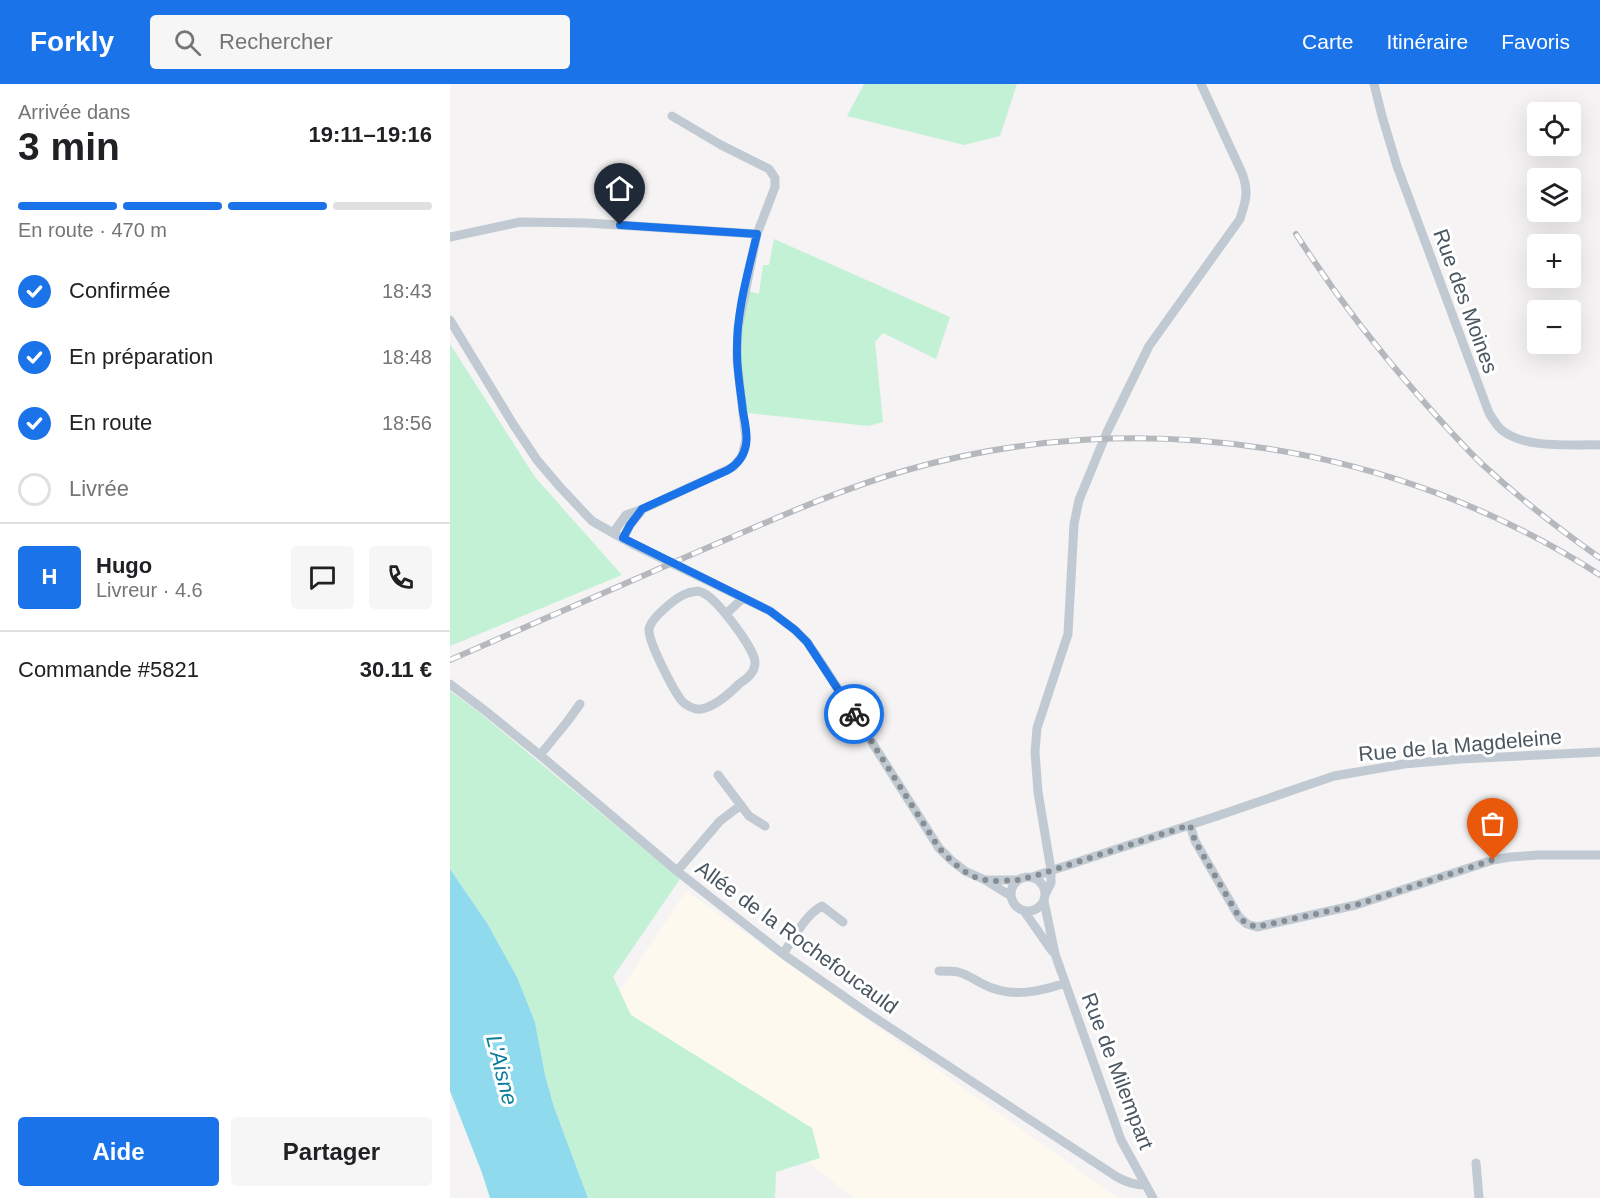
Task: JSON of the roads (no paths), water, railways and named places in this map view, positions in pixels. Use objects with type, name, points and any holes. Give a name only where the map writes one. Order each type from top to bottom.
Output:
[{"type":"street","points":[[1018,880],[1014,884],[1011,896],[1013,903],[1024,911],[1032,912],[1039,908],[1052,883],[1052,870],[1038,792],[1035,752],[1037,728],[1068,633],[1074,524],[1079,500],[1107,432],[1149,346],[1240,219],[1246,200],[1246,186],[1242,173],[1201,84]]},
{"type":"street","name":"Rue des Moines","points":[[1374,84],[1397,166],[1488,413],[1501,430],[1515,438],[1535,443],[1600,445]]},
{"type":"street","points":[[613,533],[626,515],[728,470],[738,462],[746,446],[737,360],[737,337],[757,234],[775,187],[776,178],[764,166],[721,145],[672,116]]},
{"type":"street","points":[[450,237],[530,221],[757,234]]},
{"type":"street","points":[[450,320],[537,459],[591,521],[636,546],[770,611],[795,630],[807,642],[939,848],[965,871],[1011,896]]},
{"type":"street","points":[[623,538],[642,509]]},
{"type":"street","points":[[697,591],[704,593],[726,614],[752,651],[756,662],[753,672],[714,704],[701,709],[691,707],[682,701],[658,657],[649,635],[649,627],[655,618],[678,598],[697,591]]},
{"type":"street","points":[[726,614],[743,598]]},
{"type":"street","name":"Allée de la Rochefoucauld","points":[[450,684],[540,755],[677,871],[783,954],[866,1012],[1117,1177],[1126,1182],[1145,1185]]},
{"type":"street","points":[[540,755],[580,704]]},
{"type":"street","name":"Rue de la Magdeleine","points":[[1032,877],[1334,776],[1415,763],[1600,752]]},
{"type":"street","points":[[718,775],[749,816],[765,826]]},
{"type":"street","points":[[677,871],[720,822],[741,806]]},
{"type":"street","points":[[1190,825],[1195,841],[1233,908],[1247,924],[1257,927],[1356,905],[1510,856],[1600,855]]},
{"type":"street","points":[[985,880],[1018,880],[1032,877],[1043,886],[1045,897]]},
{"type":"street","name":"Rue de Milempart","points":[[1045,897],[1055,954],[1121,1140],[1153,1198]]},
{"type":"street","points":[[783,954],[804,922],[822,906],[843,922]]},
{"type":"street","name":"Rue de Milempart","points":[[1024,911],[1055,954]]},
{"type":"street","points":[[939,971],[958,972],[991,988],[1007,992],[1033,992],[1065,983]]},
{"type":"street","points":[[1476,1163],[1479,1198]]},
{"type":"water","name":"L'Aisne","points":[[450,869],[487,923],[517,977],[535,1022],[545,1075],[554,1107],[588,1198],[490,1198],[450,1091]]},
{"type":"railway","points":[[1296,234],[1369,336],[1457,439],[1510,489],[1600,558]]},
{"type":"railway","points":[[450,660],[753,528],[855,487],[907,470],[995,450],[1085,440],[1175,439],[1265,448],[1353,467],[1439,494],[1521,530],[1600,575]]}]
